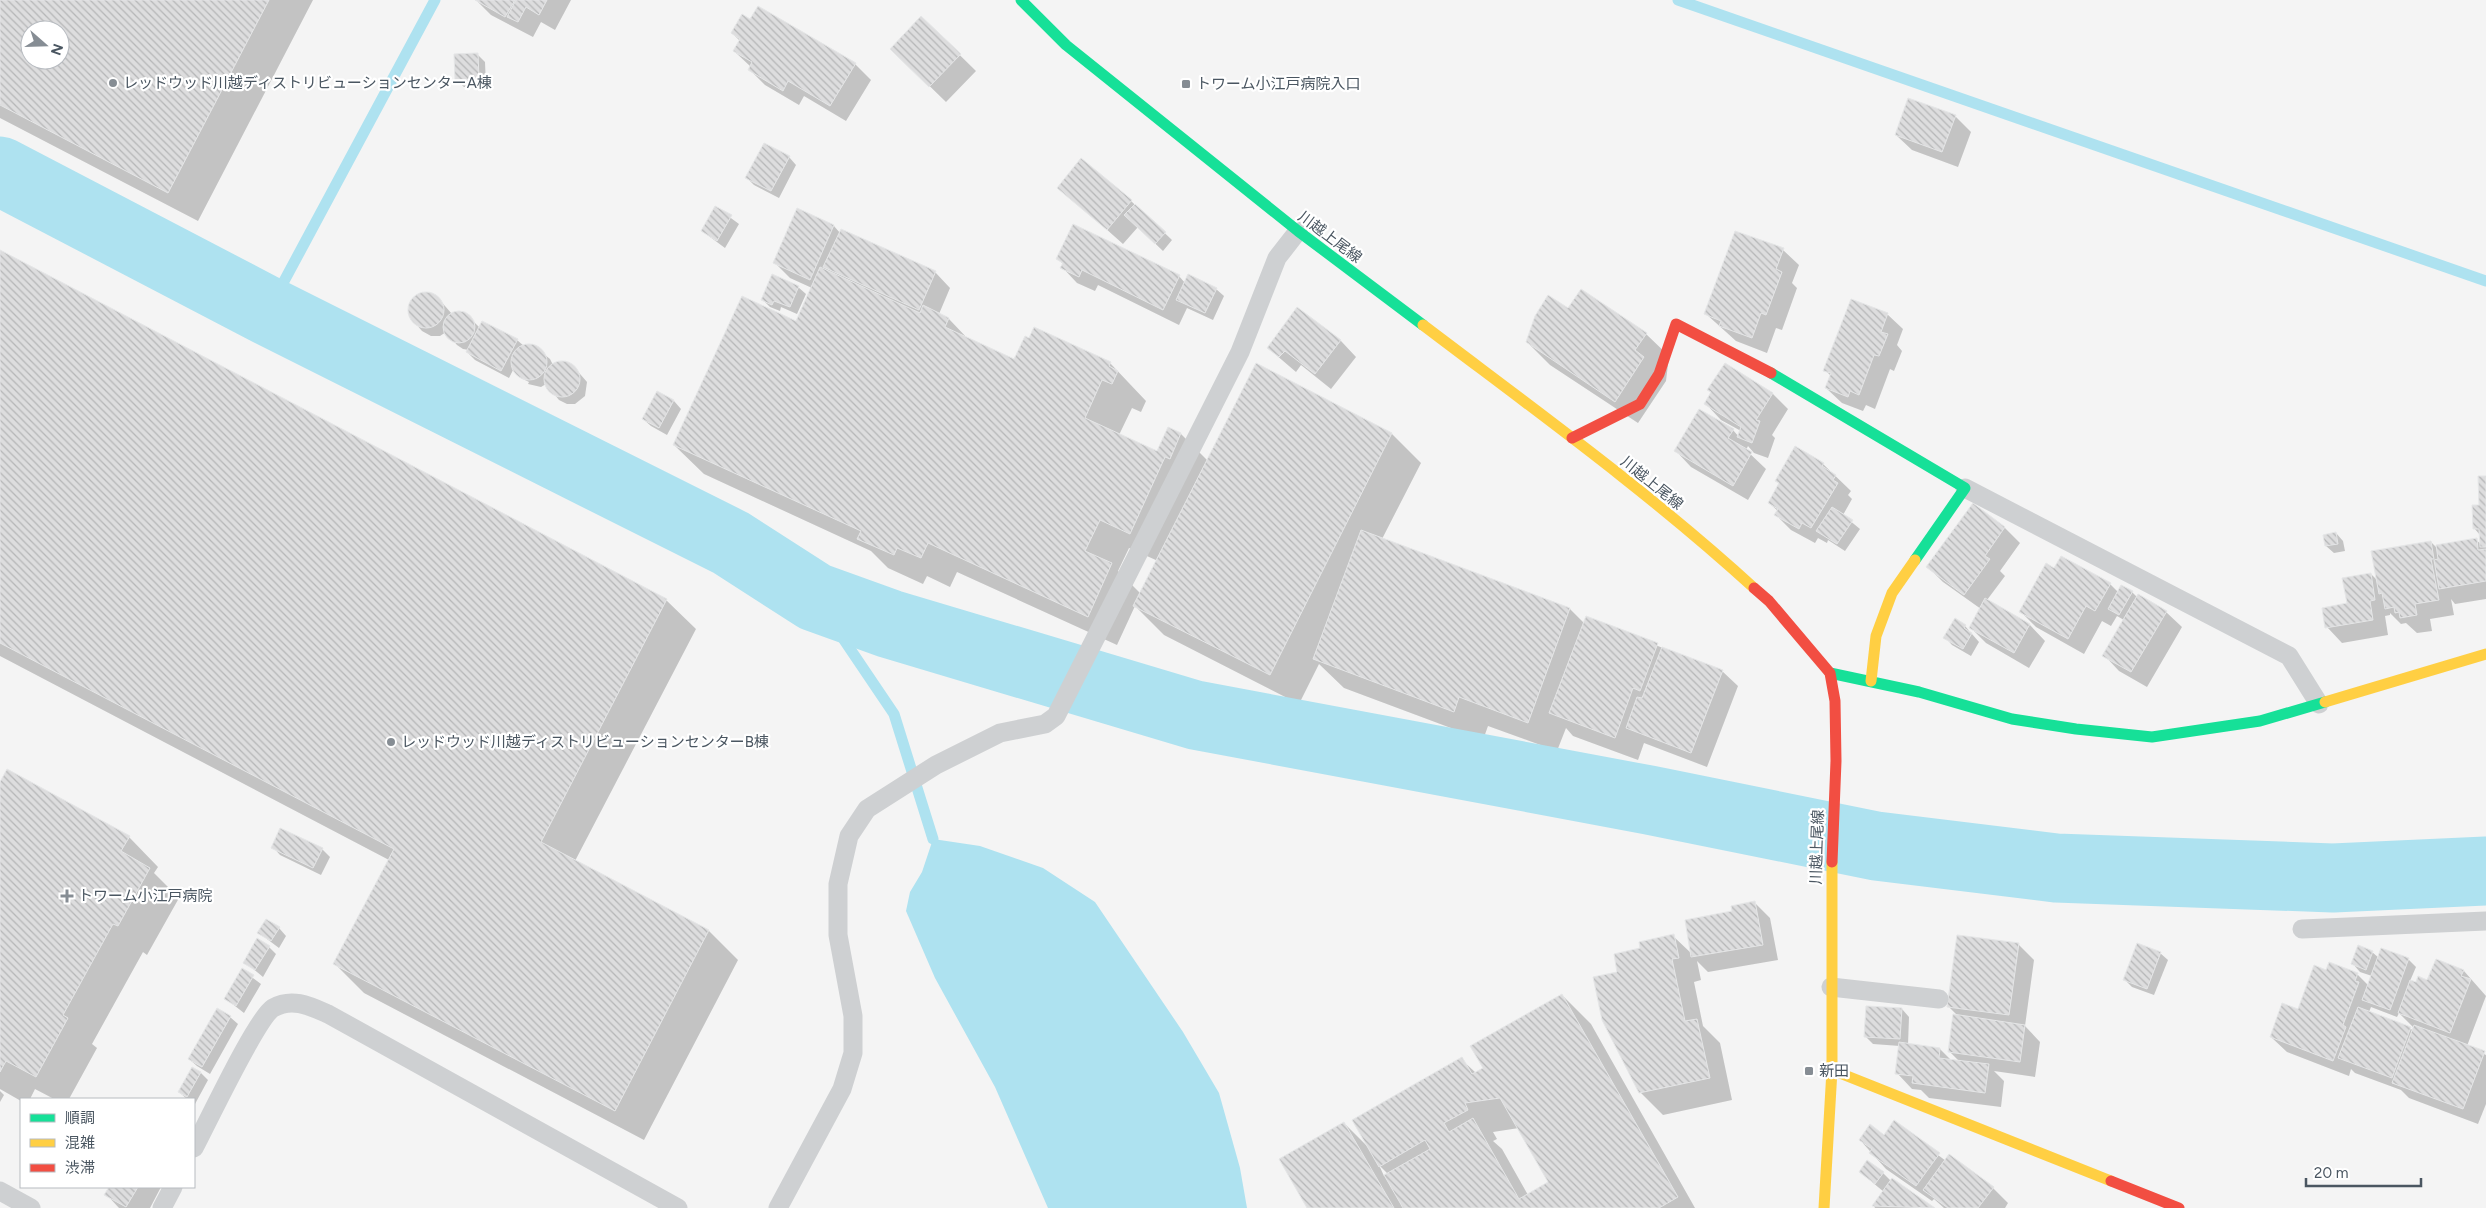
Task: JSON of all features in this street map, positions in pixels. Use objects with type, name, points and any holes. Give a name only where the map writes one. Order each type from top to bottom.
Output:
[{"type":"street","name":"川越上尾線","points":[[1021,0],[1066,45],[1298,231],[1572,438],[1726,562],[1762,594],[1830,673],[1836,718],[1831,867],[1832,1070],[1824,1208]]},
{"type":"street","points":[[1572,438],[1640,404],[1659,374],[1676,324],[1764,369],[1964,488],[1892,593],[1876,636],[1871,681]]},
{"type":"street","points":[[1830,673],[1919,692],[2012,719],[2076,730],[2152,736],[2260,721],[2486,654]]},
{"type":"street","points":[[1832,1070],[2172,1207]]},
{"type":"lane","points":[[778,1208],[842,1089],[853,1053],[853,1016],[838,936],[838,884],[849,836],[867,809],[936,765],[1000,733],[1045,724],[1056,716],[1240,352],[1277,258],[1298,231]]},
{"type":"lane","points":[[1964,488],[2289,656],[2319,704]]},
{"type":"lane","points":[[2302,929],[2486,921]]},
{"type":"lane","points":[[1831,987],[1939,999]]},
{"type":"lane","points":[[195,1146],[255,1033],[272,1009],[291,1002],[307,1004],[678,1208]]},
{"type":"lane","points":[[162,1208],[172,1188]]},
{"type":"lane","points":[[0,1191],[31,1208]]},
{"type":"water","points":[[933,839],[980,846],[1043,868],[1095,902],[1183,1032],[1219,1093],[1240,1168],[1247,1208],[1048,1208],[995,1087],[935,978],[906,911],[910,892],[922,872]]},
{"type":"building","name":"レッドウッド川越ディストリビューションセンターA棟","points":[[0,0],[269,0],[168,193],[0,105]]},
{"type":"building","points":[[475,0],[515,0],[505,17]]},
{"type":"building","points":[[516,0],[547,0],[539,15],[526,7],[518,22],[507,17]]},
{"type":"building","points":[[758,6],[856,63],[830,106],[788,81],[783,91],[748,70],[752,62],[733,51],[740,39],[731,33],[742,14],[750,19]]},
{"type":"building","points":[[921,16],[961,54],[929,87],[890,49]]},
{"type":"building","points":[[478,53],[479,79],[455,80],[454,54]]},
{"type":"building","points":[[1908,98],[1956,115],[1942,152],[1895,135]]},
{"type":"building","points":[[764,143],[790,156],[771,191],[745,178]]},
{"type":"building","points":[[1081,158],[1132,200],[1107,230],[1057,188]]},
{"type":"building","points":[[1135,204],[1166,232],[1155,244],[1124,215]]},
{"type":"building","points":[[715,206],[732,215],[717,241],[701,231]]},
{"type":"building","points":[[797,208],[834,225],[810,280],[773,263]]},
{"type":"building","points":[[1073,224],[1180,275],[1163,310],[1082,270],[1079,277],[1060,268],[1063,263],[1056,259]]},
{"type":"building","points":[[841,229],[936,271],[919,310],[823,267]]},
{"type":"building","points":[[1735,231],[1784,248],[1776,269],[1782,272],[1766,315],[1761,313],[1752,338],[1719,326],[1721,321],[1704,314]]},
{"type":"building","name":"レッドウッド川越ディストリビューションセンターB棟","points":[[0,250],[667,599],[541,842],[709,930],[615,1111],[333,964],[394,849],[0,643]]},
{"type":"building","points":[[820,267],[920,313],[923,305],[949,318],[945,327],[1014,359],[1025,336],[1029,338],[1034,327],[1111,362],[1109,366],[1118,371],[1112,384],[1102,380],[1085,418],[1157,451],[1168,427],[1181,433],[1170,459],[1165,457],[1130,534],[1100,520],[1085,551],[1112,563],[1088,617],[928,543],[921,558],[897,548],[894,555],[857,539],[861,531],[673,445],[742,296],[796,321]]},
{"type":"building","points":[[772,274],[799,286],[790,307],[774,301],[772,305],[761,300]]},
{"type":"building","points":[[1188,274],[1217,288],[1205,313],[1176,300]]},
{"type":"building","points":[[1581,289],[1647,333],[1635,350],[1644,357],[1615,402],[1526,342],[1535,316],[1548,295],[1568,308]]},
{"type":"building","points":[[426,292],[433,293],[439,297],[443,303],[443,317],[439,323],[433,327],[426,328],[419,327],[413,323],[409,317],[408,310],[409,303],[413,297],[419,293]]},
{"type":"building","points":[[1851,299],[1888,313],[1881,332],[1888,334],[1879,356],[1874,355],[1859,395],[1850,391],[1848,397],[1825,388],[1831,373],[1823,371]]},
{"type":"building","points":[[1297,307],[1341,340],[1315,374],[1285,351],[1279,357],[1267,348]]},
{"type":"building","points":[[459,311],[465,312],[470,316],[474,321],[474,333],[470,338],[465,342],[459,343],[453,342],[448,338],[444,333],[443,327],[444,321],[448,316],[453,312]]},
{"type":"building","points":[[482,321],[518,339],[501,371],[466,352]]},
{"type":"building","points":[[529,344],[536,345],[542,349],[546,355],[546,369],[542,375],[536,379],[529,380],[522,379],[516,375],[512,369],[511,362],[512,355],[516,349],[522,345]]},
{"type":"building","points":[[562,361],[569,362],[575,366],[579,372],[579,386],[575,392],[569,396],[562,397],[555,396],[549,392],[545,386],[544,379],[545,372],[549,366],[555,362]]},
{"type":"building","points":[[1256,363],[1392,433],[1270,675],[1133,606]]},
{"type":"building","points":[[1725,363],[1773,393],[1756,420],[1760,421],[1752,443],[1737,437],[1741,427],[1704,404],[1711,392],[1707,390]]},
{"type":"building","points":[[657,391],[674,400],[659,428],[642,419]]},
{"type":"building","points":[[1699,409],[1734,429],[1728,438],[1752,452],[1733,486],[1674,451]]},
{"type":"building","points":[[1795,446],[1824,463],[1822,466],[1836,475],[1833,480],[1838,483],[1811,528],[1802,523],[1799,529],[1774,515],[1778,509],[1768,503],[1779,483],[1775,481]]},
{"type":"building","points":[[2478,476],[2486,476],[2486,547],[2480,547],[2479,529],[2473,529],[2472,505],[2479,505]]},
{"type":"building","points":[[1973,503],[2005,527],[1985,556],[1990,559],[1964,595],[1926,567]]},
{"type":"building","points":[[1832,507],[1853,520],[1837,544],[1816,531]]},
{"type":"building","points":[[1361,530],[1570,608],[1528,723],[1459,697],[1454,712],[1313,659]]},
{"type":"building","points":[[2336,532],[2338,544],[2325,546],[2323,535]]},
{"type":"building","points":[[2477,538],[2478,550],[2486,549],[2486,581],[2439,589],[2434,560],[2438,559],[2436,545]]},
{"type":"building","points":[[2431,541],[2434,559],[2431,559],[2439,600],[2415,604],[2417,615],[2400,618],[2399,612],[2395,613],[2394,607],[2385,609],[2382,593],[2379,594],[2371,551]]},
{"type":"building","points":[[2061,556],[2111,583],[2095,611],[2086,606],[2068,639],[2019,612],[2046,563],[2054,568]]},
{"type":"building","points":[[2371,573],[2375,600],[2370,601],[2373,620],[2325,628],[2322,608],[2347,603],[2342,578]]},
{"type":"building","points":[[2121,585],[2133,591],[2119,615],[2108,609]]},
{"type":"building","points":[[2138,594],[2167,611],[2131,672],[2102,656]]},
{"type":"building","points":[[1985,598],[2030,624],[2014,653],[1969,628]]},
{"type":"building","points":[[1586,616],[1658,643],[1640,691],[1633,688],[1615,738],[1549,713]]},
{"type":"building","points":[[1955,618],[1966,625],[1964,628],[1972,633],[1963,649],[1943,638]]},
{"type":"building","points":[[1662,647],[1723,670],[1691,753],[1626,728],[1637,697],[1642,698]]},
{"type":"building","name":"トワーム小江戸病院","points":[[7,769],[130,836],[121,851],[150,868],[118,926],[113,924],[63,1015],[68,1018],[36,1077],[6,1061],[0,1072],[0,782]]},
{"type":"building","points":[[280,828],[323,848],[313,868],[271,848]]},
{"type":"building","points":[[1755,901],[1763,945],[1691,957],[1685,920],[1732,911],[1731,906]]},
{"type":"building","points":[[266,919],[280,927],[271,941],[257,933]]},
{"type":"building","points":[[1674,934],[1679,958],[1672,959],[1685,1021],[1697,1019],[1710,1078],[1639,1093],[1602,1020],[1593,977],[1617,972],[1614,954],[1640,948],[1639,942]]},
{"type":"building","points":[[1957,935],[2019,943],[2009,1015],[1947,1007]]},
{"type":"building","points":[[257,938],[270,946],[255,970],[243,963]]},
{"type":"building","points":[[2137,943],[2161,952],[2147,989],[2123,980]]},
{"type":"building","points":[[2358,945],[2373,951],[2366,970],[2351,964]]},
{"type":"building","points":[[2381,948],[2409,958],[2390,1010],[2362,1000]]},
{"type":"building","points":[[2436,959],[2464,970],[2461,976],[2471,979],[2450,1033],[2398,1013],[2410,980],[2416,982],[2418,976],[2427,980]]},
{"type":"building","points":[[2329,962],[2358,973],[2355,981],[2359,982],[2343,1025],[2346,1027],[2333,1061],[2270,1037],[2282,1003],[2298,1009],[2314,965],[2326,970]]},
{"type":"building","points":[[242,968],[254,975],[236,1006],[224,999]]},
{"type":"building","points":[[1562,994],[1678,1197],[1659,1208],[1403,1208],[1384,1175],[1430,1149],[1425,1140],[1379,1167],[1352,1120],[1462,1057],[1472,1074],[1483,1068],[1470,1046]],"holes":[[[1500,1098],[1548,1182],[1519,1199],[1473,1118],[1449,1132],[1444,1123],[1468,1110],[1465,1103]]]},
{"type":"building","points":[[1866,1006],[1902,1008],[1900,1039],[1864,1037]]},
{"type":"building","points":[[2358,1007],[2411,1027],[2392,1078],[2338,1058]]},
{"type":"building","points":[[217,1008],[231,1016],[202,1067],[188,1059]]},
{"type":"building","points":[[1953,1014],[2025,1025],[2020,1062],[1948,1052]]},
{"type":"building","points":[[2414,1025],[2485,1051],[2463,1109],[2392,1083]]},
{"type":"building","points":[[1899,1042],[1940,1048],[1939,1058],[1989,1064],[1985,1093],[1912,1083],[1913,1076],[1895,1074]]},
{"type":"building","points":[[192,1067],[201,1072],[187,1097],[178,1092]]},
{"type":"building","points":[[1894,1120],[1940,1153],[1916,1186],[1869,1153],[1872,1149],[1859,1140],[1870,1124],[1884,1135]]},
{"type":"building","points":[[1344,1122],[1394,1208],[1307,1208],[1279,1159]]},
{"type":"building","points":[[1949,1154],[1994,1187],[1978,1208],[1948,1208],[1923,1190]]},
{"type":"building","points":[[1867,1160],[1884,1172],[1875,1184],[1859,1172]]},
{"type":"building","points":[[1892,1178],[1935,1208],[1872,1206]]},
{"type":"building","points":[[108,1188],[137,1188],[126,1207],[104,1195]]},
{"type":"waterway","points":[[268,311],[435,0]]},
{"type":"waterway","points":[[1678,0],[2486,281]]},
{"type":"waterway","points":[[0,171],[268,311],[731,543],[815,597],[890,624],[1195,715],[1649,800],[1876,846],[2056,868],[2333,878],[2486,871]]},
{"type":"waterway","points":[[815,597],[894,714],[933,839]]},
{"type":"traffic: fast","points":[[1021,0],[1066,45],[1298,231],[1423,325]]},
{"type":"traffic: fast","points":[[1771,373],[1965,488],[1915,560]]},
{"type":"traffic: fast","points":[[1830,673],[1919,692],[2012,719],[2076,729],[2152,737],[2260,721],[2325,702]]},
{"type":"traffic: slow","points":[[1423,325],[1633,485],[1754,588]]},
{"type":"traffic: slow","points":[[1871,681],[1876,636],[1892,593],[1915,560]]},
{"type":"traffic: slow","points":[[2325,702],[2486,654]]},
{"type":"traffic: slow","points":[[1824,1208],[1832,1070],[1832,862]]},
{"type":"traffic: slow","points":[[1832,1070],[2111,1181]]},
{"type":"traffic: jam","points":[[1572,438],[1640,404],[1659,374],[1676,324],[1771,373]]},
{"type":"traffic: jam","points":[[1754,588],[1769,601],[1830,673],[1835,701],[1836,761],[1832,862]]},
{"type":"traffic: jam","points":[[2111,1181],[2179,1208]]},
{"type":"place","name":"レッドウッド川越ディストリビューションセンターA棟","points":[[113,83]]},
{"type":"place","name":"トワーム小江戸病院入口","points":[[1186,84]]},
{"type":"place","name":"レッドウッド川越ディストリビューションセンターB棟","points":[[391,742]]},
{"type":"place","name":"トワーム小江戸病院","points":[[67,896]]},
{"type":"place","name":"新田","points":[[1809,1071]]}]
